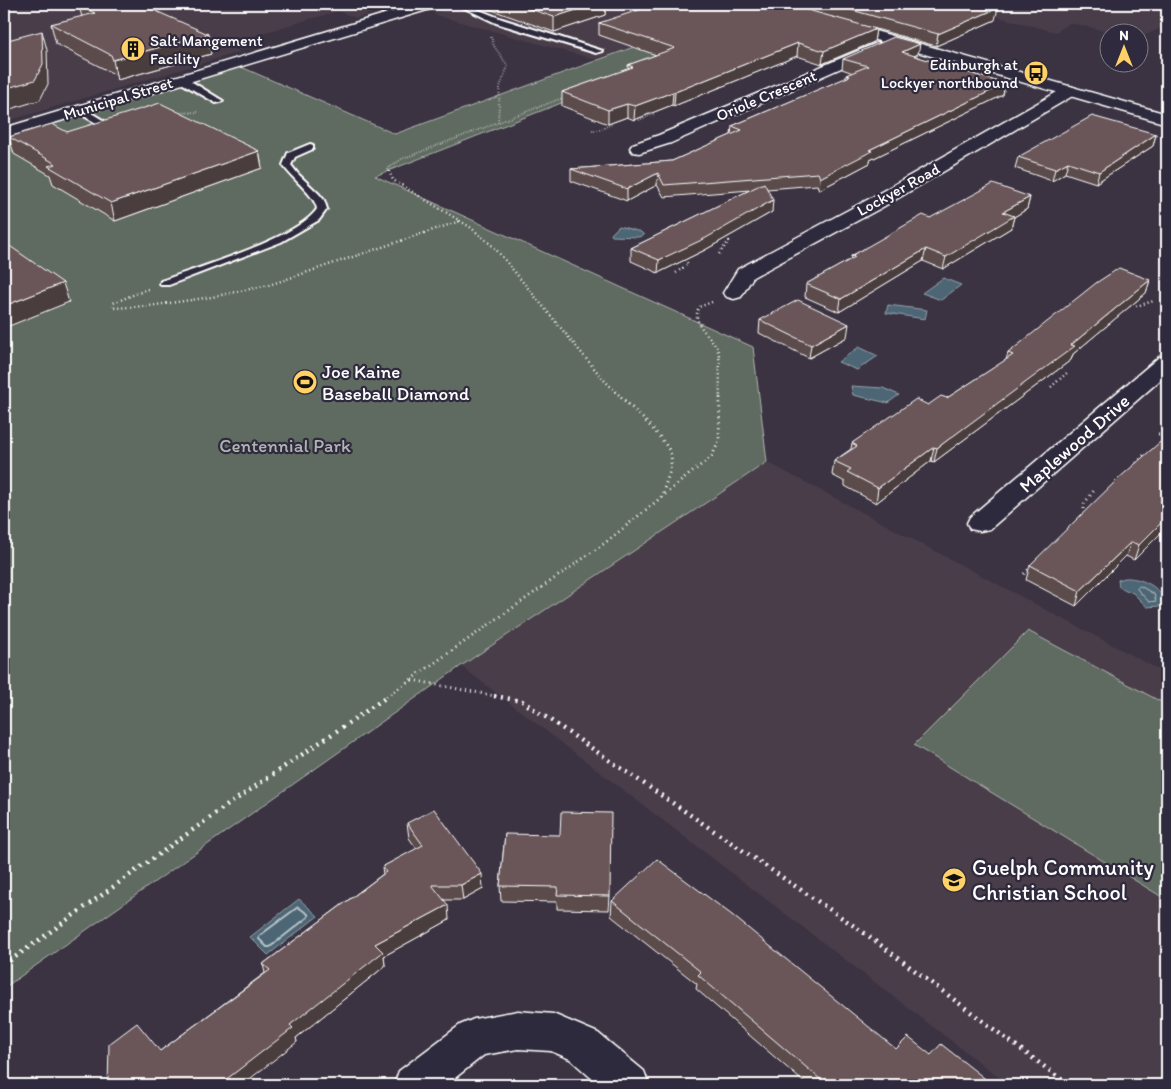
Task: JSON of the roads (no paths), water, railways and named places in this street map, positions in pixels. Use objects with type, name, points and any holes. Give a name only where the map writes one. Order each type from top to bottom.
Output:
[{"type":"street","name":"Municipal Street","points":[[4,133],[432,4]]},
{"type":"street","points":[[766,4],[789,6],[892,40],[1167,119]]},
{"type":"street","name":"Oriole Crescent","points":[[639,148],[666,139],[892,40]]},
{"type":"street","name":"Lockyer Road","points":[[734,293],[746,273],[879,201],[1070,91]]},
{"type":"street","name":"Maplewood Drive","points":[[980,523],[1167,362]]},
{"type":"street","points":[[414,1085],[474,1038],[518,1030],[553,1033],[584,1046],[629,1085]]},
{"type":"lane","points":[[365,4],[396,15]]},
{"type":"lane","points":[[459,4],[499,21],[599,51]]},
{"type":"lane","points":[[181,79],[219,102]]},
{"type":"lane","points":[[80,110],[116,131]]},
{"type":"lane","points":[[165,282],[286,238],[319,216],[322,209],[320,200],[295,177],[287,165],[290,155],[310,147]]},
{"type":"water","points":[[619,226],[641,232],[644,235],[639,237],[612,236],[611,234]]},
{"type":"water","points":[[943,278],[961,285],[941,300],[922,293]]},
{"type":"water","points":[[888,305],[927,310],[925,319],[886,313]]},
{"type":"water","points":[[859,347],[878,356],[857,370],[838,362]]},
{"type":"water","points":[[851,386],[883,388],[899,395],[888,403],[853,395]]},
{"type":"water","points":[[1125,578],[1137,579],[1149,584],[1163,597],[1164,603],[1160,606],[1147,607],[1133,593],[1119,587],[1118,580]]},
{"type":"water","points":[[299,899],[318,916],[268,955],[250,937]]},
{"type":"place","name":"Salt Mangement Facility","points":[[133,49]]},
{"type":"place","name":"Edinburgh at Lockyer northbound","points":[[1036,73]]},
{"type":"place","name":"Joe Kaine Baseball Diamond","points":[[305,382]]},
{"type":"place","name":"Guelph Community Christian School","points":[[954,880]]},
{"type":"park label","name":"Centennial Park","points":[[285,445]]}]
